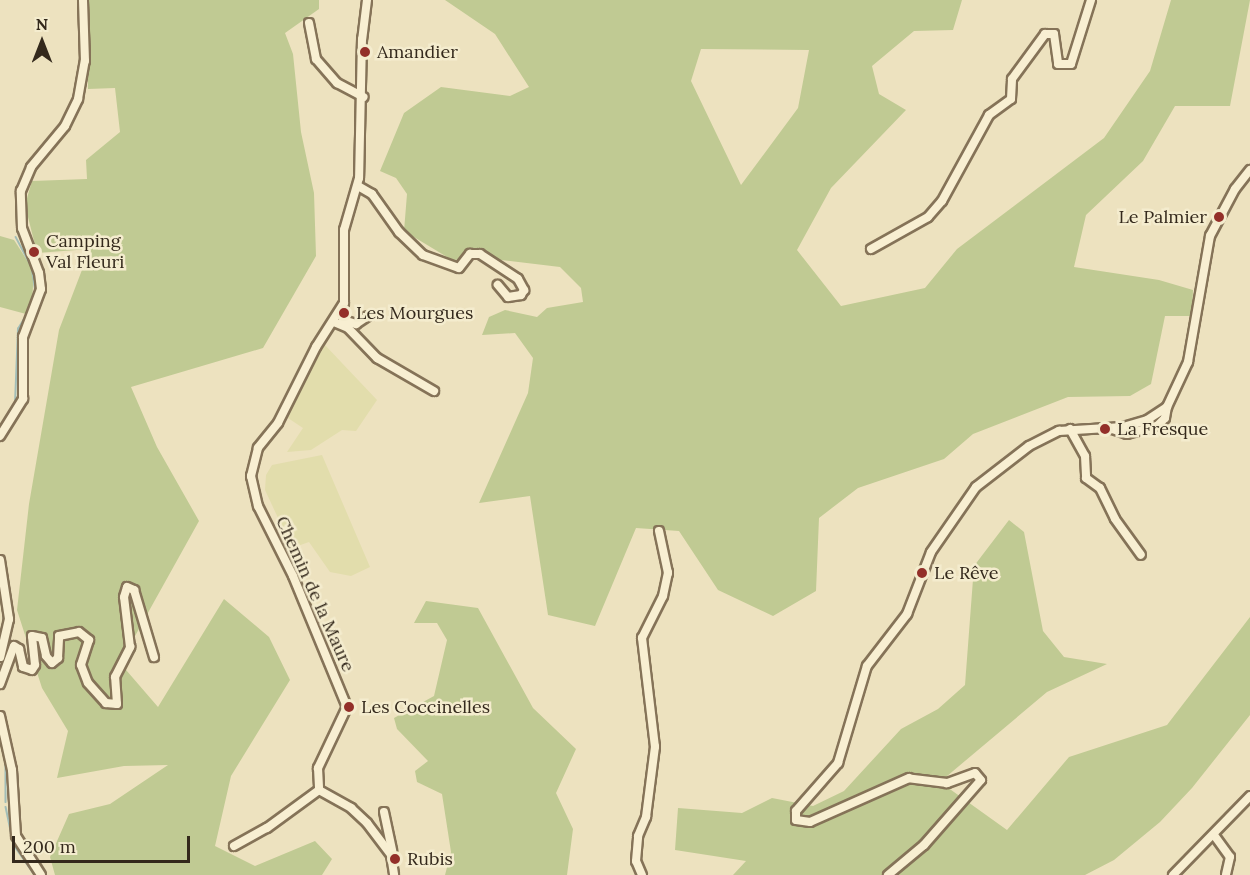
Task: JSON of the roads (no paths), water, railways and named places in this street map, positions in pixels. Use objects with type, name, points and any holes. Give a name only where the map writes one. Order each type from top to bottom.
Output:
[{"type":"street","points":[[0,436],[23,399],[23,337],[41,289],[39,273],[22,228],[21,191],[31,167],[64,126],[78,99],[85,60],[83,0]]},
{"type":"street","name":"Chemin de la Maure","points":[[319,790],[318,768],[347,707],[293,576],[258,506],[251,476],[258,448],[278,423],[316,347],[336,319],[346,292],[344,230],[358,186],[363,97],[362,39],[367,0]]},
{"type":"street","points":[[871,249],[927,217],[942,201],[989,115],[1011,99],[1012,79],[1045,34],[1054,34],[1058,64],[1071,64],[1090,0]]},
{"type":"street","points":[[309,23],[316,59],[337,83],[363,97]]},
{"type":"street","points":[[888,875],[915,854],[981,780],[978,775],[946,783],[921,777],[902,780],[810,822],[798,822],[794,813],[838,764],[867,666],[907,614],[931,552],[961,504],[976,487],[1029,446],[1070,429],[1112,429],[1147,420],[1167,407],[1188,362],[1210,236],[1235,189],[1250,170]]},
{"type":"street","points":[[358,186],[372,194],[399,232],[423,255],[459,268],[470,254],[480,254],[518,279],[524,290],[521,296],[508,297],[498,285]]},
{"type":"street","points":[[336,319],[356,324],[368,316]]},
{"type":"street","points":[[336,319],[384,363],[434,392]]},
{"type":"street","points":[[1070,429],[1085,456],[1086,478],[1100,488],[1115,519],[1141,555]]},
{"type":"street","points":[[642,875],[636,861],[638,836],[646,817],[656,747],[642,638],[663,596],[668,573],[659,531]]},
{"type":"street","points":[[0,560],[9,619],[0,657]]},
{"type":"street","points":[[0,684],[14,646],[19,649],[23,667],[32,670],[35,665],[32,636],[42,638],[46,656],[52,663],[58,658],[59,636],[79,632],[89,640],[81,665],[88,683],[106,703],[117,704],[115,677],[130,647],[124,597],[127,587],[134,590],[154,657]]},
{"type":"street","points":[[0,716],[12,770],[16,836],[41,875]]},
{"type":"street","points":[[234,846],[267,828],[319,790],[351,808],[391,855]]},
{"type":"street","points":[[1173,875],[1250,796]]},
{"type":"street","points":[[384,812],[394,875]]},
{"type":"street","points":[[1214,834],[1230,857],[1226,875]]},
{"type":"waterway","points":[[16,237],[32,267],[36,291]]},
{"type":"waterway","points":[[15,404],[18,329],[28,313]]},
{"type":"waterway","points":[[4,610],[4,626]]},
{"type":"waterway","points":[[6,760],[6,802]]},
{"type":"waterway","points":[[6,807],[14,845],[35,875]]},
{"type":"place","name":"Amandier","points":[[365,52]]},
{"type":"place","name":"Le Palmier","points":[[1219,217]]},
{"type":"place","name":"Camping Val Fleuri","points":[[34,252]]},
{"type":"place","name":"Les Mourgues","points":[[344,313]]},
{"type":"place","name":"La Fresque","points":[[1105,429]]},
{"type":"place","name":"Le Rêve","points":[[922,573]]},
{"type":"place","name":"Les Coccinelles","points":[[349,707]]},
{"type":"place","name":"Rubis","points":[[395,859]]}]
